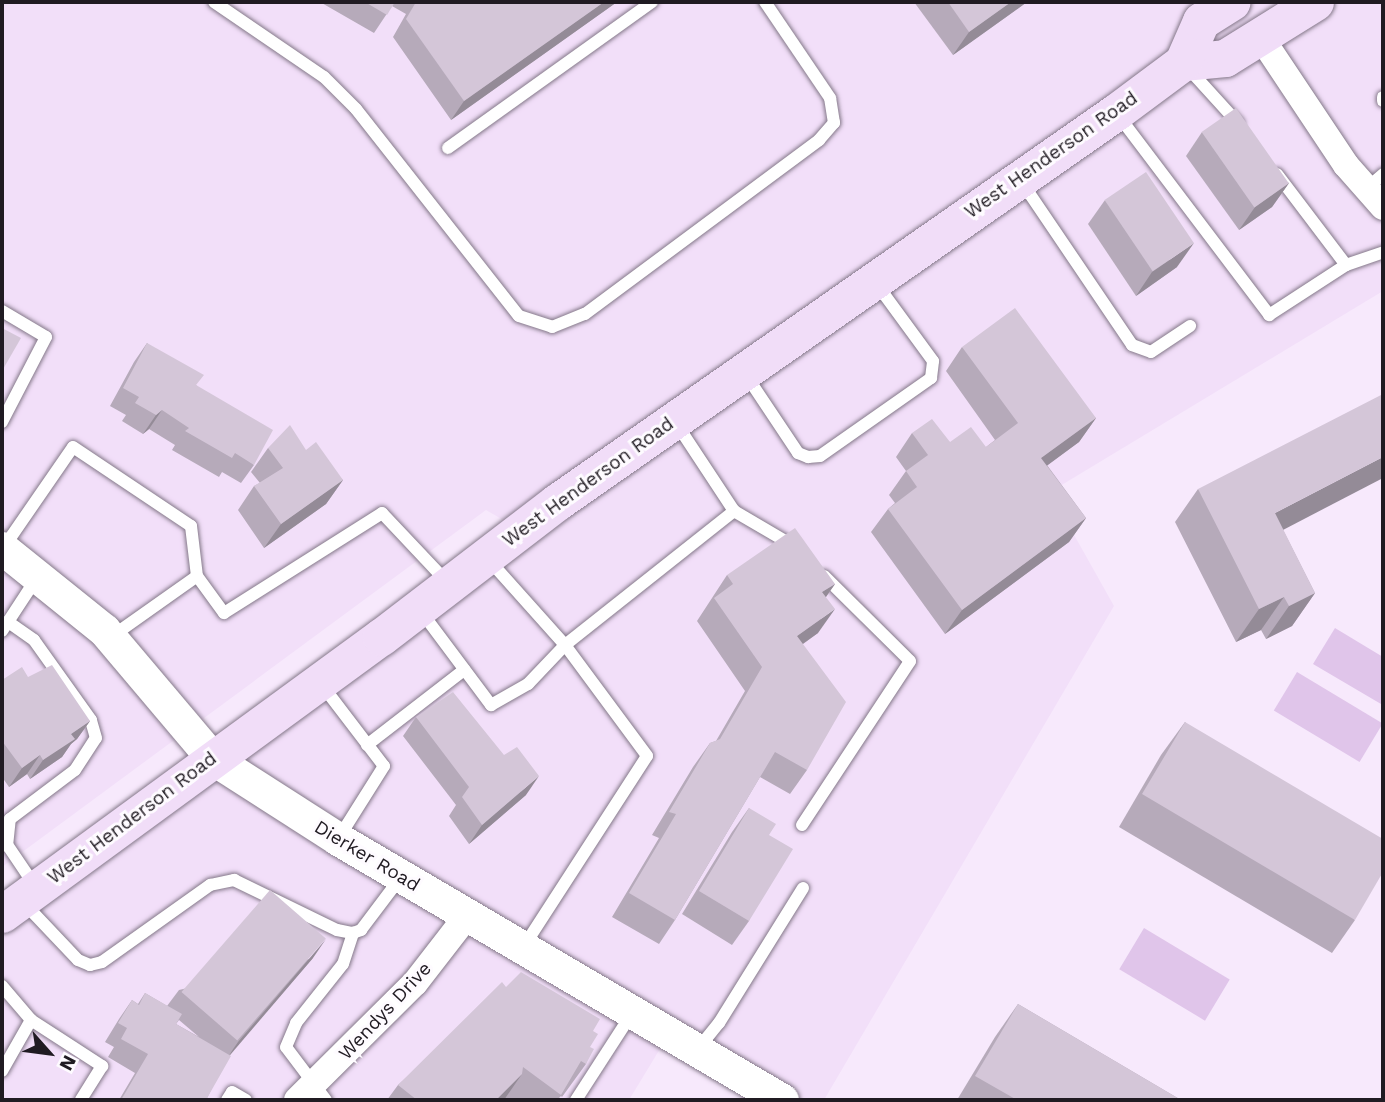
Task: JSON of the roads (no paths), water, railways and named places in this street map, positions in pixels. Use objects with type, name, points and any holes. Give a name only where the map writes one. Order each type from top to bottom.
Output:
[{"type":"main road","name":"West Henderson Road","points":[[20,901],[743,370],[1116,112],[1183,62],[1201,21],[1231,2]]},
{"type":"main road","points":[[1183,62],[1226,58],[1315,2]]},
{"type":"street","points":[[1260,36],[1378,190]]},
{"type":"street","name":"Dierker Road","points":[[2,549],[110,638],[212,758],[401,877],[782,1100]]},
{"type":"street","name":"Wendys Drive","points":[[312,1095],[415,983],[467,916]]},
{"type":"lane","points":[[214,2],[324,76],[356,109],[511,308],[519,316],[552,327],[585,314],[819,140],[834,123],[830,98],[765,2]]},
{"type":"lane","points":[[448,148],[652,2]]},
{"type":"lane","points":[[1183,62],[1249,138]]},
{"type":"lane","points":[[1116,112],[1269,315],[1346,265],[1383,252]]},
{"type":"lane","points":[[1265,159],[1346,265]]},
{"type":"lane","points":[[1019,177],[1132,345],[1151,352],[1190,326]]},
{"type":"lane","points":[[743,370],[797,453],[820,456],[930,378],[934,369],[874,279]]},
{"type":"lane","points":[[2,311],[46,337],[2,422]]},
{"type":"lane","points":[[674,420],[734,511],[808,559],[910,661],[802,825]]},
{"type":"lane","points":[[2,549],[73,447],[191,526],[197,576],[225,613],[382,513],[450,585]]},
{"type":"lane","points":[[419,609],[491,705],[528,684],[565,645],[734,511]]},
{"type":"lane","points":[[487,557],[565,645],[647,756],[522,949]]},
{"type":"lane","points":[[38,576],[5,626],[34,640],[91,720],[96,738],[75,770],[6,817],[5,840],[20,901],[78,960],[90,965],[102,962],[210,885],[234,880],[337,930],[353,933],[361,930],[401,877]]},
{"type":"lane","points":[[110,638],[197,576]]},
{"type":"lane","points":[[367,745],[464,670]]},
{"type":"lane","points":[[319,682],[384,766],[338,839]]},
{"type":"lane","points":[[696,1050],[719,1023],[803,888]]},
{"type":"lane","points":[[312,1095],[286,1047],[296,1023],[342,964],[353,933]]},
{"type":"lane","points":[[2,986],[31,1020],[102,1066],[81,1100]]},
{"type":"lane","points":[[576,1100],[632,1013]]},
{"type":"lane","points":[[2,1071],[31,1020]]},
{"type":"lane","points":[[227,1100],[232,1091],[246,1100]]}]
